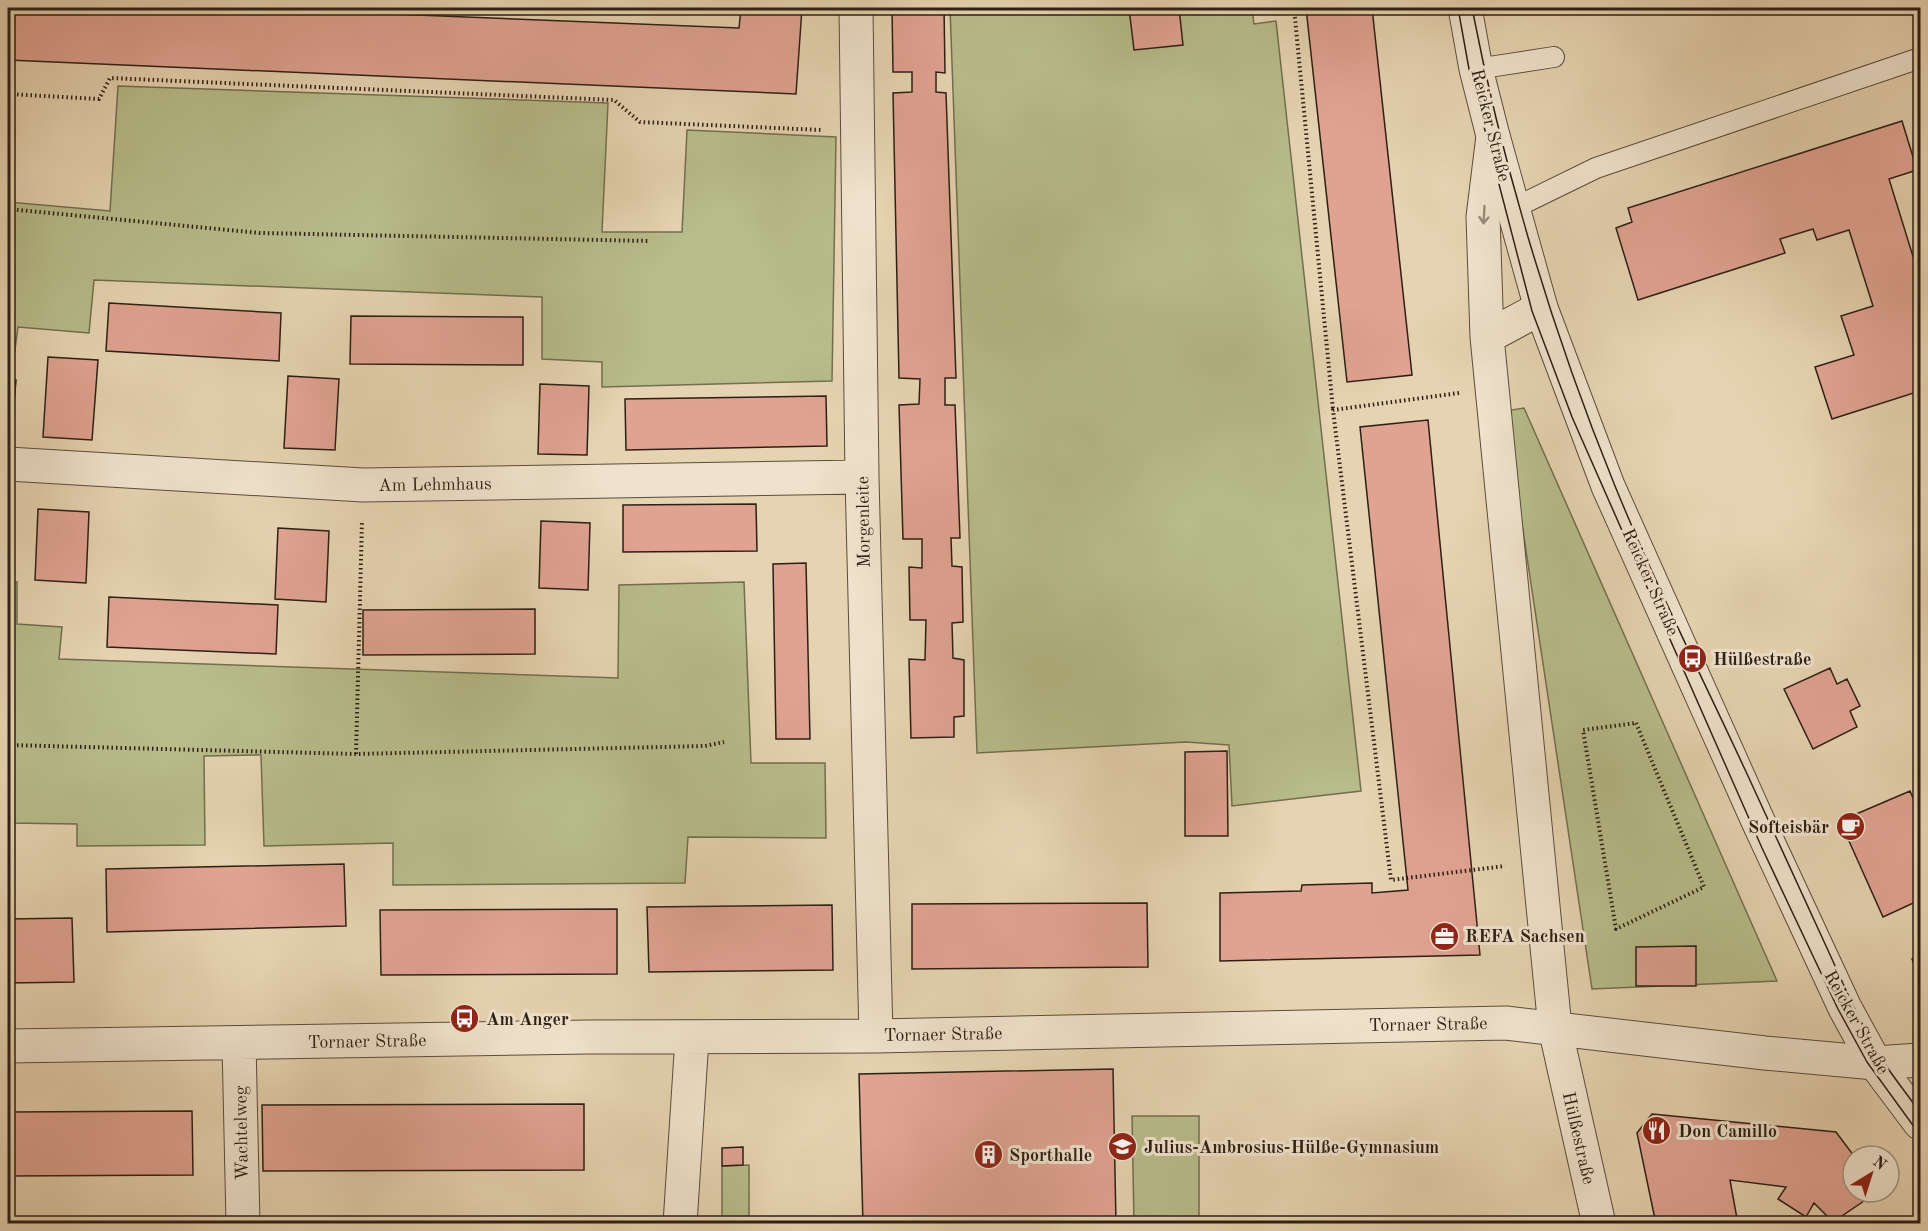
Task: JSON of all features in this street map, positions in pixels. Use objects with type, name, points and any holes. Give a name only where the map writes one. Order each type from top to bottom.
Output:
[{"type":"street","name":"Morgenleite","points":[[856,8],[862,477],[876,1036]]},
{"type":"street","name":"Reicker Straße","points":[[1465,8],[1476,69],[1492,136],[1541,308],[1608,486],[1758,822],[1845,1008],[1875,1063],[1920,1123]]},
{"type":"street","name":"Hülßestraße","points":[[1492,136],[1483,218],[1487,337],[1492,389],[1555,1028],[1599,1224]]},
{"type":"street","points":[[1487,337],[1541,308]]},
{"type":"street","name":"Am Lehmhaus","points":[[8,464],[363,485],[862,477]]},
{"type":"street","name":"Tornaer Straße","points":[[8,1046],[588,1037],[876,1036],[1506,1023],[1765,1053],[1875,1063],[1920,1060]]},
{"type":"street","points":[[680,1224],[692,1038]]},
{"type":"street","name":"Wachtelweg","points":[[239,1042],[243,1224]]},
{"type":"lane","points":[[1476,69],[1554,57]]},
{"type":"lane","points":[[1512,209],[1596,168],[1920,58]]},
{"type":"path","points":[[1294,8],[1334,410],[1391,880],[1539,862]]},
{"type":"path","points":[[8,94],[99,99],[110,78],[614,100],[640,122],[857,131]]},
{"type":"path","points":[[8,209],[260,233],[650,241]]},
{"type":"path","points":[[1334,410],[1492,389]]},
{"type":"path","points":[[356,754],[363,485]]},
{"type":"path","points":[[1636,723],[1704,887],[1616,930],[1583,730],[1636,723]]},
{"type":"path","points":[[8,745],[356,754],[705,746],[724,742]]},
{"type":"green space","points":[[950,8],[1252,8],[1254,24],[1276,21],[1361,791],[1232,806],[1229,745],[1186,742],[977,753]]},
{"type":"green space","points":[[118,86],[608,103],[602,232],[682,232],[687,130],[836,137],[832,381],[602,387],[602,362],[542,359],[542,297],[94,280],[89,333],[18,327],[14,357],[8,356],[8,202],[110,211]]},
{"type":"green space","points":[[1524,408],[1777,981],[1592,989],[1505,411]]},
{"type":"green space","points":[[8,581],[17,582],[17,624],[62,627],[59,659],[618,678],[619,585],[744,582],[751,763],[825,763],[826,838],[688,837],[685,883],[393,885],[393,843],[264,846],[261,755],[204,756],[205,845],[77,846],[77,824],[8,823]]},
{"type":"green space","points":[[1132,1116],[1199,1116],[1199,1223],[1134,1223]]},
{"type":"green space","points":[[749,1165],[749,1223],[722,1223],[722,1166]]},
{"type":"building","points":[[8,8],[244,8],[739,28],[741,8],[802,8],[796,94],[8,60]]},
{"type":"building","points":[[892,8],[944,8],[945,73],[936,72],[936,92],[946,93],[956,378],[945,378],[945,405],[955,405],[960,538],[951,538],[952,566],[962,567],[963,622],[952,623],[953,658],[964,660],[964,716],[954,717],[954,737],[911,738],[909,659],[925,660],[926,620],[910,620],[909,567],[922,568],[922,539],[903,539],[899,405],[919,404],[920,379],[899,378],[893,93],[912,92],[912,72],[893,72]]},
{"type":"building","points":[[1129,8],[1179,8],[1183,45],[1134,50]]},
{"type":"building","points":[[1306,8],[1372,8],[1412,375],[1347,382]]},
{"type":"building","points":[[1902,121],[1917,170],[1889,179],[1920,279],[1920,391],[1832,419],[1815,367],[1854,355],[1841,316],[1873,306],[1849,230],[1817,240],[1813,229],[1780,239],[1785,253],[1638,300],[1616,228],[1632,222],[1628,208]]},
{"type":"building","points":[[109,303],[281,313],[279,361],[106,351]]},
{"type":"building","points":[[351,316],[523,317],[523,365],[350,364]]},
{"type":"building","points":[[48,357],[98,360],[92,440],[43,437]]},
{"type":"building","points":[[288,376],[339,379],[335,450],[284,448]]},
{"type":"building","points":[[8,379],[16,380],[12,429],[8,428]]},
{"type":"building","points":[[540,384],[589,386],[587,455],[538,454]]},
{"type":"building","points":[[826,396],[827,446],[626,450],[625,399]]},
{"type":"building","points":[[1428,420],[1480,955],[1220,961],[1220,893],[1301,891],[1302,885],[1372,883],[1372,893],[1408,890],[1360,427]]},
{"type":"building","points":[[756,504],[757,551],[623,552],[623,505]]},
{"type":"building","points":[[38,509],[89,512],[86,583],[35,580]]},
{"type":"building","points":[[8,511],[13,511],[10,557],[8,557]]},
{"type":"building","points":[[541,521],[590,523],[588,590],[539,588]]},
{"type":"building","points":[[278,528],[329,531],[326,602],[275,599]]},
{"type":"building","points":[[806,563],[810,739],[776,739],[773,564]]},
{"type":"building","points":[[109,597],[278,605],[276,654],[107,647]]},
{"type":"building","points":[[535,609],[535,654],[363,655],[363,610]]},
{"type":"building","points":[[1830,668],[1837,684],[1847,679],[1860,706],[1850,711],[1857,727],[1813,749],[1784,689]]},
{"type":"building","points":[[1227,751],[1228,836],[1185,836],[1185,752]]},
{"type":"building","points":[[1910,791],[1920,814],[1920,900],[1883,917],[1840,821]]},
{"type":"building","points":[[344,864],[346,926],[107,932],[106,869]]},
{"type":"building","points":[[1147,903],[1148,967],[912,969],[912,904]]},
{"type":"building","points":[[832,905],[833,970],[649,972],[647,907]]},
{"type":"building","points":[[617,909],[617,974],[381,975],[380,910]]},
{"type":"building","points":[[72,918],[74,982],[8,983],[8,919]]},
{"type":"building","points":[[1696,946],[1696,986],[1636,986],[1636,947]]},
{"type":"building","points":[[1920,955],[1920,977],[1912,959]]},
{"type":"building","name":"Sporthalle","points":[[1113,1069],[1116,1224],[863,1224],[859,1074]]},
{"type":"building","points":[[584,1104],[584,1170],[263,1171],[262,1105]]},
{"type":"building","points":[[192,1111],[193,1175],[8,1176],[8,1112]]},
{"type":"building","points":[[1652,1114],[1836,1132],[1845,1144],[1841,1144],[1841,1204],[1859,1204],[1833,1222],[1814,1203],[1806,1217],[1778,1199],[1786,1187],[1730,1180],[1738,1224],[1656,1224],[1637,1133]]},
{"type":"building","points":[[743,1147],[743,1165],[722,1166],[722,1148]]},
{"type":"tram line","points":[[1458,8],[1469,69],[1532,311],[1572,417],[1762,848],[1838,1009],[1867,1062],[1920,1135]]},
{"type":"tram line","points":[[1472,8],[1499,129],[1532,250],[1571,370],[1630,523],[1853,1006],[1885,1064],[1920,1113]]},
{"type":"place","name":"Hülßestraße","points":[[1692,659]]},
{"type":"place","name":"Softeisbär","points":[[1850,827]]},
{"type":"place","name":"REFA Sachsen","points":[[1444,936]]},
{"type":"place","name":"Am Anger","points":[[465,1019]]},
{"type":"place","name":"Don Camillo","points":[[1657,1131]]},
{"type":"place","name":"Julius-Ambrosius-Hülße-Gymnasium","points":[[1123,1147]]},
{"type":"place","name":"Sporthalle","points":[[988,1155]]}]
